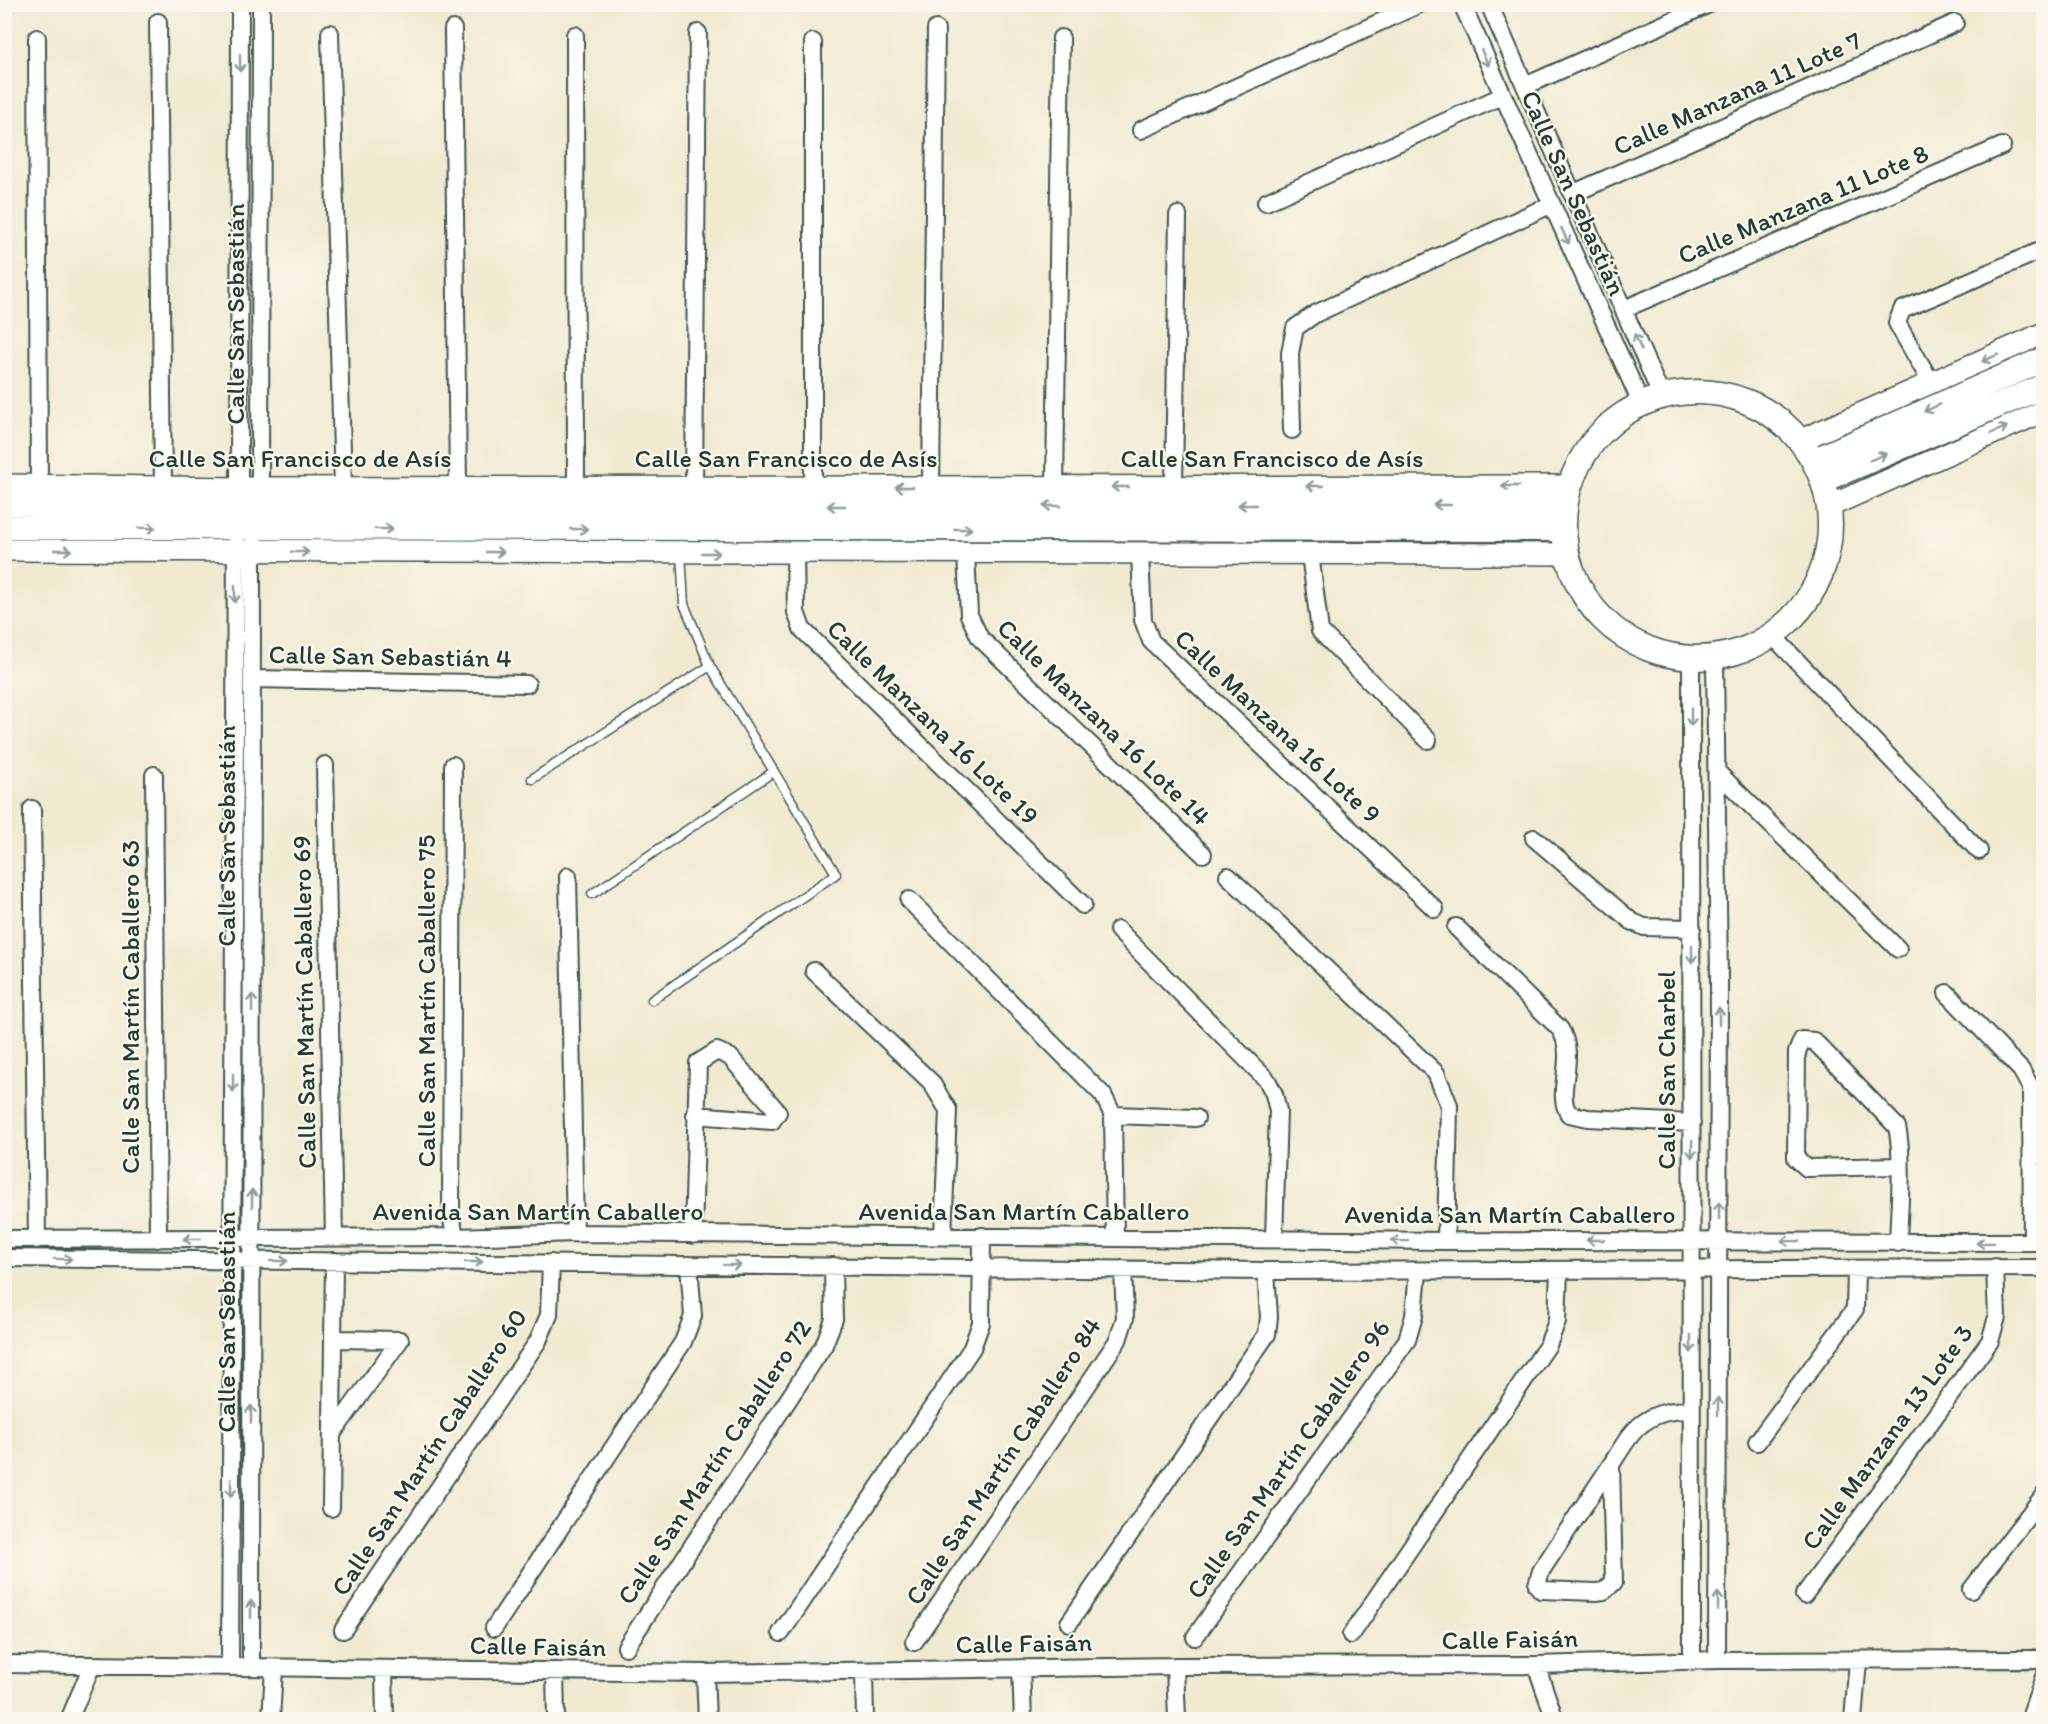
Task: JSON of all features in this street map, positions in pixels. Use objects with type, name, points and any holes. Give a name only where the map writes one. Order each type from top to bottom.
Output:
[{"type":"main road","points":[[1813,460],[2043,359]]},
{"type":"main road","points":[[1813,460],[2043,386]]},
{"type":"main road","points":[[1713,392],[1762,407],[1813,460],[1830,506],[1830,553],[1808,601],[1773,636],[1745,650],[1703,658],[1648,649],[1611,627],[1582,594],[1566,554],[1565,506],[1596,436],[1651,399],[1713,392]]},
{"type":"main road","name":"Calle San Francisco de Asís","points":[[4,503],[247,518]]},
{"type":"main road","name":"Calle San Francisco de Asís","points":[[4,526],[247,518],[1565,506]]},
{"type":"street","name":"Calle San Sebastián","points":[[240,4],[247,518],[252,680],[251,1667]]},
{"type":"street","name":"Calle San Sebastián","points":[[230,1667],[232,1260],[247,518],[261,4]]},
{"type":"street","points":[[1141,130],[1420,4]]},
{"type":"street","name":"Calle San Sebastián","points":[[1462,4],[1550,205],[1651,399]]},
{"type":"street","name":"Calle San Sebastián","points":[[1489,4],[1624,309],[1651,399]]},
{"type":"street","points":[[1525,86],[1709,4]]},
{"type":"street","points":[[158,22],[163,487]]},
{"type":"street","name":"Calle Manzana 11 Lote 7","points":[[1572,194],[1955,23]]},
{"type":"street","points":[[453,29],[458,487]]},
{"type":"street","points":[[932,487],[936,29]]},
{"type":"street","points":[[330,33],[343,487]]},
{"type":"street","points":[[694,487],[698,33]]},
{"type":"street","points":[[575,35],[576,487]]},
{"type":"street","points":[[37,38],[39,485]]},
{"type":"street","points":[[1055,487],[1061,38]]},
{"type":"street","points":[[813,42],[813,487]]},
{"type":"street","points":[[1266,202],[1502,96]]},
{"type":"street","name":"Calle Manzana 11 Lote 8","points":[[1624,309],[2002,146]]},
{"type":"street","points":[[1292,430],[1290,353],[1295,328],[1315,314],[1550,205]]},
{"type":"street","points":[[1174,486],[1178,215]]},
{"type":"street","points":[[1932,384],[1898,323],[1902,310],[2043,249]]},
{"type":"street","points":[[1813,460],[1932,384],[2043,333]]},
{"type":"street","points":[[1830,506],[2043,411]]},
{"type":"street","name":"Calle San Francisco de Asís","points":[[4,485],[163,487],[247,518],[681,552],[1566,554]]},
{"type":"street","name":"Calle San Francisco de Asís","points":[[4,550],[247,518],[343,487],[1174,486],[1565,506]]},
{"type":"street","name":"Calle Manzana 16 Lote 19","points":[[795,553],[796,612],[802,629],[1083,905]]},
{"type":"street","name":"Calle Manzana 16 Lote 14","points":[[966,553],[969,615],[980,638],[1203,854]]},
{"type":"street","name":"Calle Manzana 16 Lote 9","points":[[1140,553],[1143,620],[1151,641],[1435,909]]},
{"type":"street","points":[[1310,554],[1320,631],[1428,740]]},
{"type":"street","points":[[1773,636],[1979,851]]},
{"type":"street","name":"Calle San Charbel","points":[[1703,658],[1717,772],[1719,1240],[1717,1660]]},
{"type":"street","name":"Calle San Charbel","points":[[1692,1662],[1690,1240],[1692,928],[1703,658]]},
{"type":"street","name":"Calle San Sebastián 4","points":[[252,680],[527,684]]},
{"type":"street","name":"Calle San Martín Caballero 69","points":[[325,765],[334,1238]]},
{"type":"street","name":"Calle San Martín Caballero 75","points":[[453,765],[450,1214],[455,1237]]},
{"type":"street","points":[[1717,772],[1898,949]]},
{"type":"street","name":"Calle San Martín Caballero 63","points":[[154,775],[158,1239]]},
{"type":"street","points":[[32,809],[37,1240]]},
{"type":"street","points":[[1534,838],[1631,921],[1644,927],[1692,928]]},
{"type":"street","points":[[568,876],[575,1233]]},
{"type":"street","points":[[1228,876],[1436,1073],[1449,1105],[1446,1241]]},
{"type":"street","points":[[909,900],[1103,1095],[1113,1115],[1115,1237]]},
{"type":"street","points":[[1456,927],[1560,1029],[1567,1041],[1564,1096],[1565,1108],[1569,1114],[1588,1118],[1692,1123]]},
{"type":"street","points":[[1118,930],[1267,1080],[1274,1094],[1278,1111],[1274,1238]]},
{"type":"street","points":[[814,971],[931,1082],[941,1095],[948,1110],[943,1236]]},
{"type":"street","points":[[1947,993],[2021,1070],[2031,1088],[2038,1242]]},
{"type":"street","points":[[1898,1243],[1899,1166],[1899,1135],[1894,1122],[1814,1041],[1802,1040],[1797,1052],[1796,1158],[1800,1164],[1807,1168],[1899,1166]]},
{"type":"street","points":[[693,1235],[694,1115],[698,1063],[717,1052],[730,1057],[778,1112],[772,1120],[694,1115]]},
{"type":"street","points":[[1113,1115],[1196,1118]]},
{"type":"street","name":"Avenida San Martín Caballero","points":[[4,1239],[252,1240],[575,1233],[1446,1241],[2038,1242]]},
{"type":"street","points":[[781,1633],[972,1348],[981,1323],[982,1236]]},
{"type":"street","name":"Avenida San Martín Caballero","points":[[4,1258],[1266,1271],[1559,1272],[2043,1268]]},
{"type":"street","points":[[331,1508],[334,1261]]},
{"type":"street","name":"Calle San Martín Caballero 60","points":[[343,1630],[538,1341],[549,1315],[551,1263]]},
{"type":"street","points":[[494,1628],[683,1342],[693,1316],[690,1264]]},
{"type":"street","name":"Calle San Martín Caballero 72","points":[[626,1647],[824,1345],[834,1319],[833,1266]]},
{"type":"street","name":"Calle Manzana 13 Lote 3","points":[[1804,1595],[1990,1341],[1997,1317],[1995,1267]]},
{"type":"street","name":"Calle San Martín Caballero 84","points":[[914,1642],[1118,1340],[1125,1318],[1123,1269]]},
{"type":"street","name":"Calle San Martín Caballero 96","points":[[1195,1637],[1407,1340],[1414,1316],[1418,1270]]},
{"type":"street","points":[[1756,1443],[1855,1309],[1856,1270]]},
{"type":"street","points":[[1069,1623],[1267,1334],[1269,1317],[1266,1271]]},
{"type":"street","points":[[1351,1635],[1548,1345],[1557,1321],[1559,1272]]},
{"type":"street","points":[[332,1434],[400,1340],[333,1339]]},
{"type":"street","points":[[1611,1465],[1614,1582],[1605,1591],[1596,1592],[1541,1590],[1536,1585],[1541,1571],[1611,1465],[1641,1424],[1665,1412],[1691,1410]]},
{"type":"street","points":[[1971,1590],[2043,1495]]},
{"type":"street","name":"Calle Faisán","points":[[4,1664],[705,1673],[1175,1666],[1536,1665],[1717,1660],[2043,1659]]},
{"type":"street","points":[[1853,1719],[1858,1660]]},
{"type":"street","points":[[69,1719],[92,1665]]},
{"type":"street","points":[[1536,1665],[1555,1719]]},
{"type":"street","points":[[1175,1666],[1177,1719]]},
{"type":"street","points":[[272,1719],[274,1668]]},
{"type":"street","points":[[1021,1668],[1023,1719]]},
{"type":"street","points":[[384,1669],[385,1719]]},
{"type":"street","points":[[555,1671],[556,1719]]},
{"type":"street","points":[[864,1671],[865,1719]]},
{"type":"street","points":[[705,1673],[707,1719]]},
{"type":"street","points":[[2029,1719],[2043,1677]]},
{"type":"lane","points":[[652,1000],[836,874],[710,666],[684,604],[681,552]]},
{"type":"lane","points":[[532,779],[710,666]]},
{"type":"lane","points":[[592,894],[773,772]]}]
